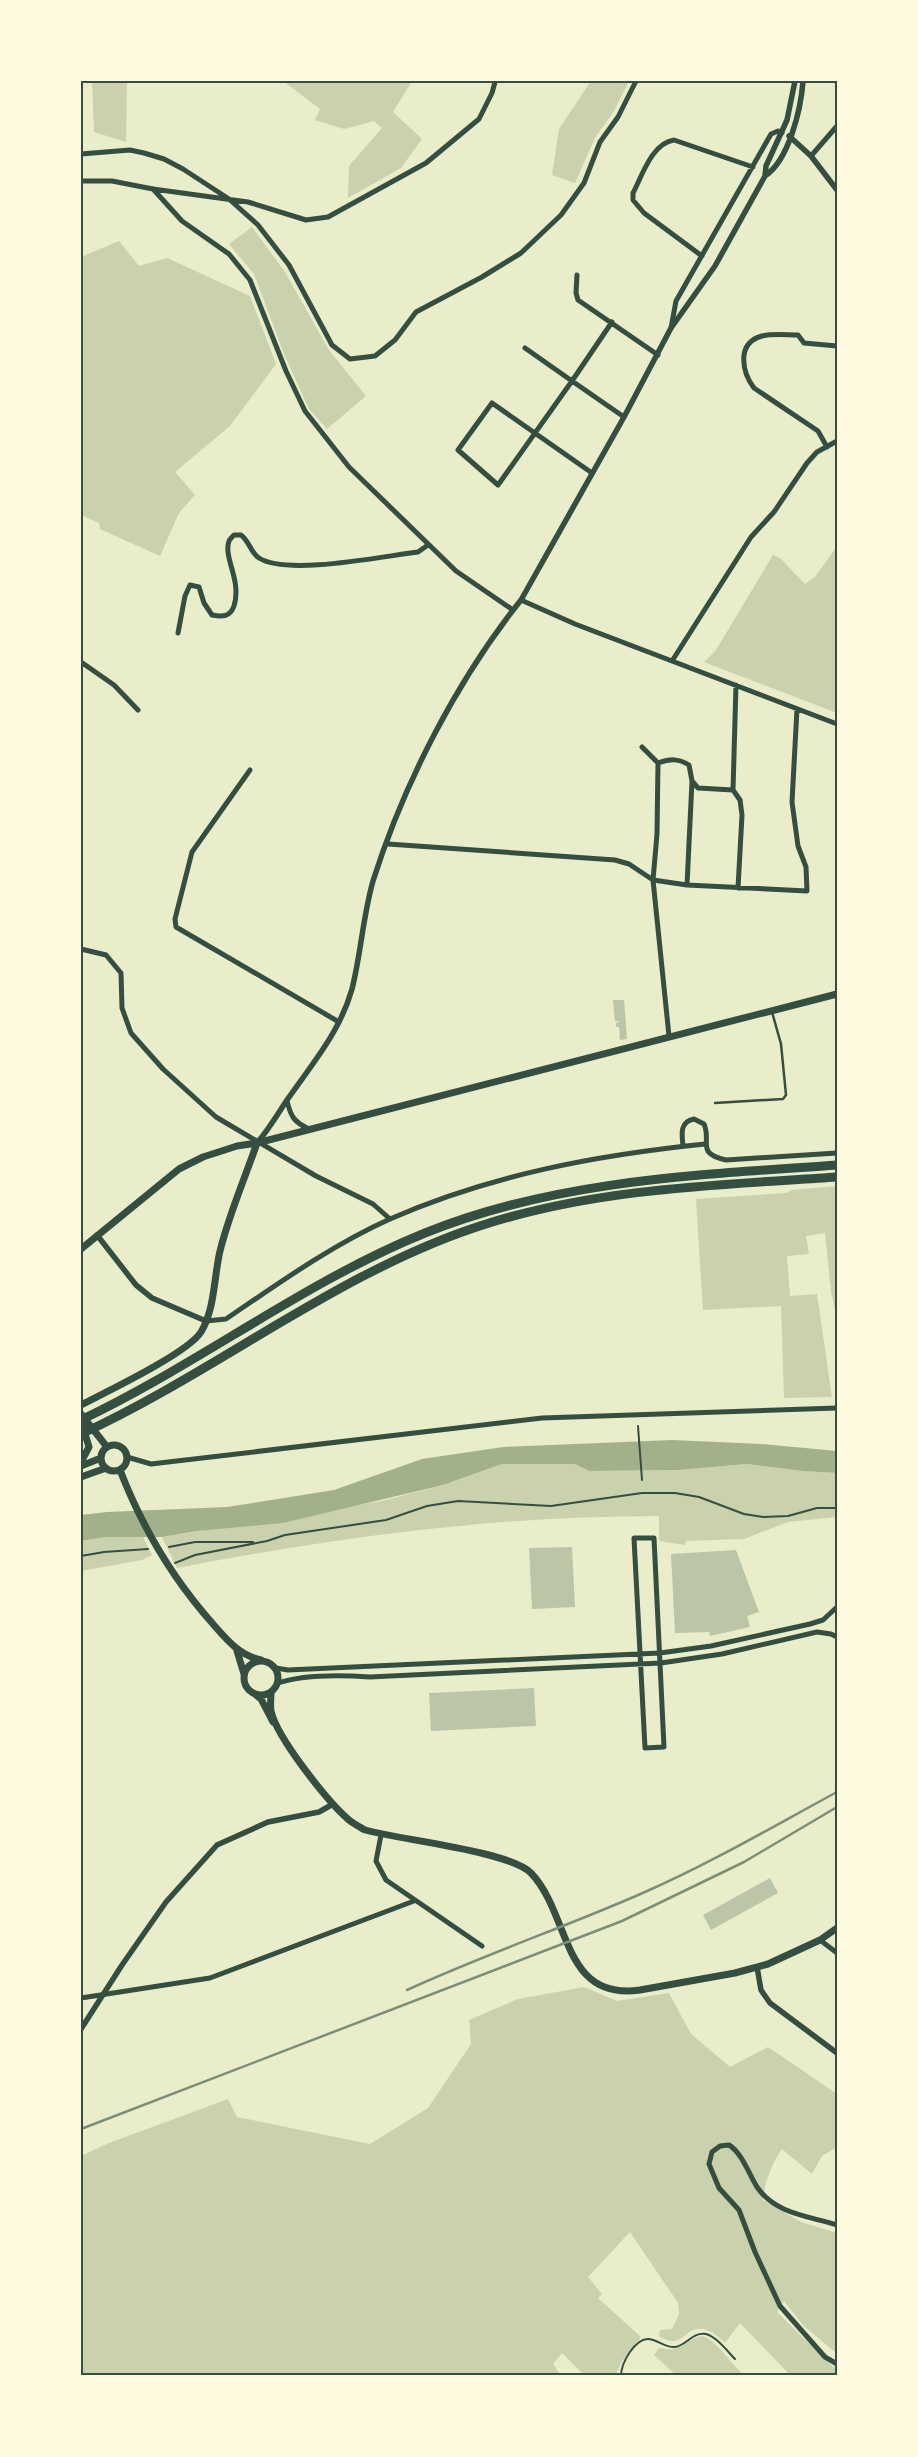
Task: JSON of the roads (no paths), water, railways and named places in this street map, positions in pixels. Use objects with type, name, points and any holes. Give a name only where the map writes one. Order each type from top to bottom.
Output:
[{"type":"highway","points":[[81,1421],[373,1256],[469,1217],[521,1202],[602,1185],[654,1179],[837,1165]]},
{"type":"highway","points":[[84,1436],[129,1412],[240,1344],[369,1274],[425,1247],[485,1224],[556,1204],[654,1189],[837,1177]]},
{"type":"main road","points":[[81,1249],[179,1169],[203,1157],[237,1146],[257,1143],[837,994]]},
{"type":"main road","points":[[81,1405],[141,1373],[191,1342],[201,1332],[206,1321],[220,1250],[257,1143]]},
{"type":"main road","points":[[81,1414],[108,1447]]},
{"type":"main road","points":[[81,1421],[84,1436],[89,1447],[81,1462]]},
{"type":"main road","points":[[81,1466],[101,1458],[108,1447],[116,1445],[121,1446],[127,1457],[125,1465],[120,1470],[112,1471],[106,1468],[101,1458]]},
{"type":"main road","points":[[81,1477],[106,1468]]},
{"type":"main road","points":[[120,1470],[160,1555],[193,1601],[236,1648],[252,1658],[272,1664],[276,1668],[278,1683],[271,1692],[267,1694],[255,1693]]},
{"type":"main road","points":[[236,1648],[243,1665],[246,1686],[261,1699],[269,1718],[300,1762],[333,1804],[350,1821],[366,1830],[381,1834],[508,1860],[530,1873],[544,1894],[585,1976],[591,1981],[621,1992],[680,1984],[757,1967],[820,1940],[837,1928]]},
{"type":"main road","points":[[244,1674],[250,1665],[261,1660]]},
{"type":"main road","points":[[271,1692],[271,1711],[277,1727]]},
{"type":"street","points":[[81,154],[130,150],[157,157],[183,169],[229,199],[258,225],[289,266],[332,345],[350,359],[375,356],[395,340],[416,312],[482,277],[521,253],[561,214],[584,183],[600,142],[618,117],[636,81]]},
{"type":"street","points":[[765,176],[766,166],[782,133],[793,98],[795,81]]},
{"type":"street","points":[[257,1143],[270,1128],[328,1043],[339,1022],[351,990],[365,914],[374,880],[405,796],[426,750],[474,666],[521,600],[624,417],[671,328],[715,266],[765,176],[770,172],[790,137],[802,95],[803,81]]},
{"type":"street","points":[[81,181],[112,181],[153,189],[248,202],[306,220],[333,215],[426,162],[479,119],[492,93],[495,82]]},
{"type":"street","points":[[811,156],[837,126]]},
{"type":"street","points":[[671,328],[676,301],[771,134],[778,131],[790,137],[811,156],[837,190]]},
{"type":"street","points":[[702,256],[644,214],[633,200],[633,194],[655,151],[664,141],[674,140],[753,167]]},
{"type":"street","points":[[153,189],[182,221],[229,254],[250,280],[286,371],[305,411],[349,467],[456,571],[513,610]]},
{"type":"street","points":[[577,274],[576,293],[578,300],[658,355]]},
{"type":"street","points":[[592,473],[536,434],[492,403],[458,450],[498,485],[536,434],[612,322]]},
{"type":"street","points":[[826,447],[818,431],[754,388],[748,380],[742,362],[744,351],[760,336],[798,335],[804,343],[837,346]]},
{"type":"street","points":[[525,348],[624,417]]},
{"type":"street","points":[[672,661],[751,537],[774,512],[807,463],[817,452],[837,441]]},
{"type":"street","points":[[178,633],[185,596],[190,585],[199,587],[204,604],[212,616],[224,617],[232,612],[237,596],[237,583],[229,556],[229,541],[234,535],[241,535],[247,539],[253,554],[261,560],[298,566],[418,552],[428,545]]},
{"type":"street","points":[[521,600],[552,615],[837,724]]},
{"type":"street","points":[[81,662],[114,685],[138,710]]},
{"type":"street","points":[[736,685],[733,790],[740,800],[742,815],[738,888]]},
{"type":"street","points":[[388,844],[615,860],[629,864],[653,880],[687,885],[807,891],[806,867],[798,846],[792,802],[797,709]]},
{"type":"street","points":[[642,747],[658,763],[657,834],[653,880],[669,1036]]},
{"type":"street","points":[[658,763],[680,759],[689,764],[692,781],[687,885]]},
{"type":"street","points":[[250,770],[192,852],[175,919],[176,927],[339,1022]]},
{"type":"street","points":[[692,781],[698,788],[733,790]]},
{"type":"street","points":[[81,950],[106,955],[121,973],[122,1008],[131,1034],[163,1069],[216,1117],[257,1143],[316,1176],[373,1204],[390,1219]]},
{"type":"street","points":[[287,1101],[290,1116],[297,1123],[309,1129]]},
{"type":"street","points":[[683,1146],[682,1128],[686,1122],[694,1119],[701,1121],[706,1128],[705,1144],[709,1152],[717,1158],[726,1160],[837,1153]]},
{"type":"street","points":[[97,1235],[136,1285],[152,1298],[206,1321],[226,1319],[340,1245],[390,1219],[512,1176],[558,1165],[705,1144]]},
{"type":"street","points":[[127,1457],[151,1464],[542,1418],[837,1408]]},
{"type":"street","points":[[634,1538],[654,1538],[660,1653],[664,1747],[645,1748],[634,1538]]},
{"type":"street","points":[[276,1668],[660,1653],[712,1646],[810,1624],[823,1620],[837,1607]]},
{"type":"street","points":[[278,1683],[288,1679],[661,1663],[722,1654],[817,1632],[837,1637]]},
{"type":"street","points":[[81,2029],[166,1902],[217,1845],[268,1822],[319,1812],[333,1804]]},
{"type":"street","points":[[381,1834],[376,1854],[378,1866],[386,1880],[482,1946]]},
{"type":"street","points":[[81,1998],[210,1978],[414,1901]]},
{"type":"street","points":[[820,1940],[837,1953]]},
{"type":"street","points":[[757,1967],[761,1990],[770,2003],[837,2053]]},
{"type":"street","points":[[837,2224],[798,2215],[778,2206],[759,2189],[736,2149],[730,2144],[720,2146],[712,2152],[709,2164],[719,2188],[739,2210],[755,2252],[780,2306],[825,2357],[837,2364]]},
{"type":"lane","points":[[715,1103],[783,1099],[786,1095],[782,1044],[772,1010]]},
{"type":"railway","points":[[407,1990],[670,1881],[837,1792]]},
{"type":"railway","points":[[81,2129],[622,1921],[744,1862],[837,1807]]}]
